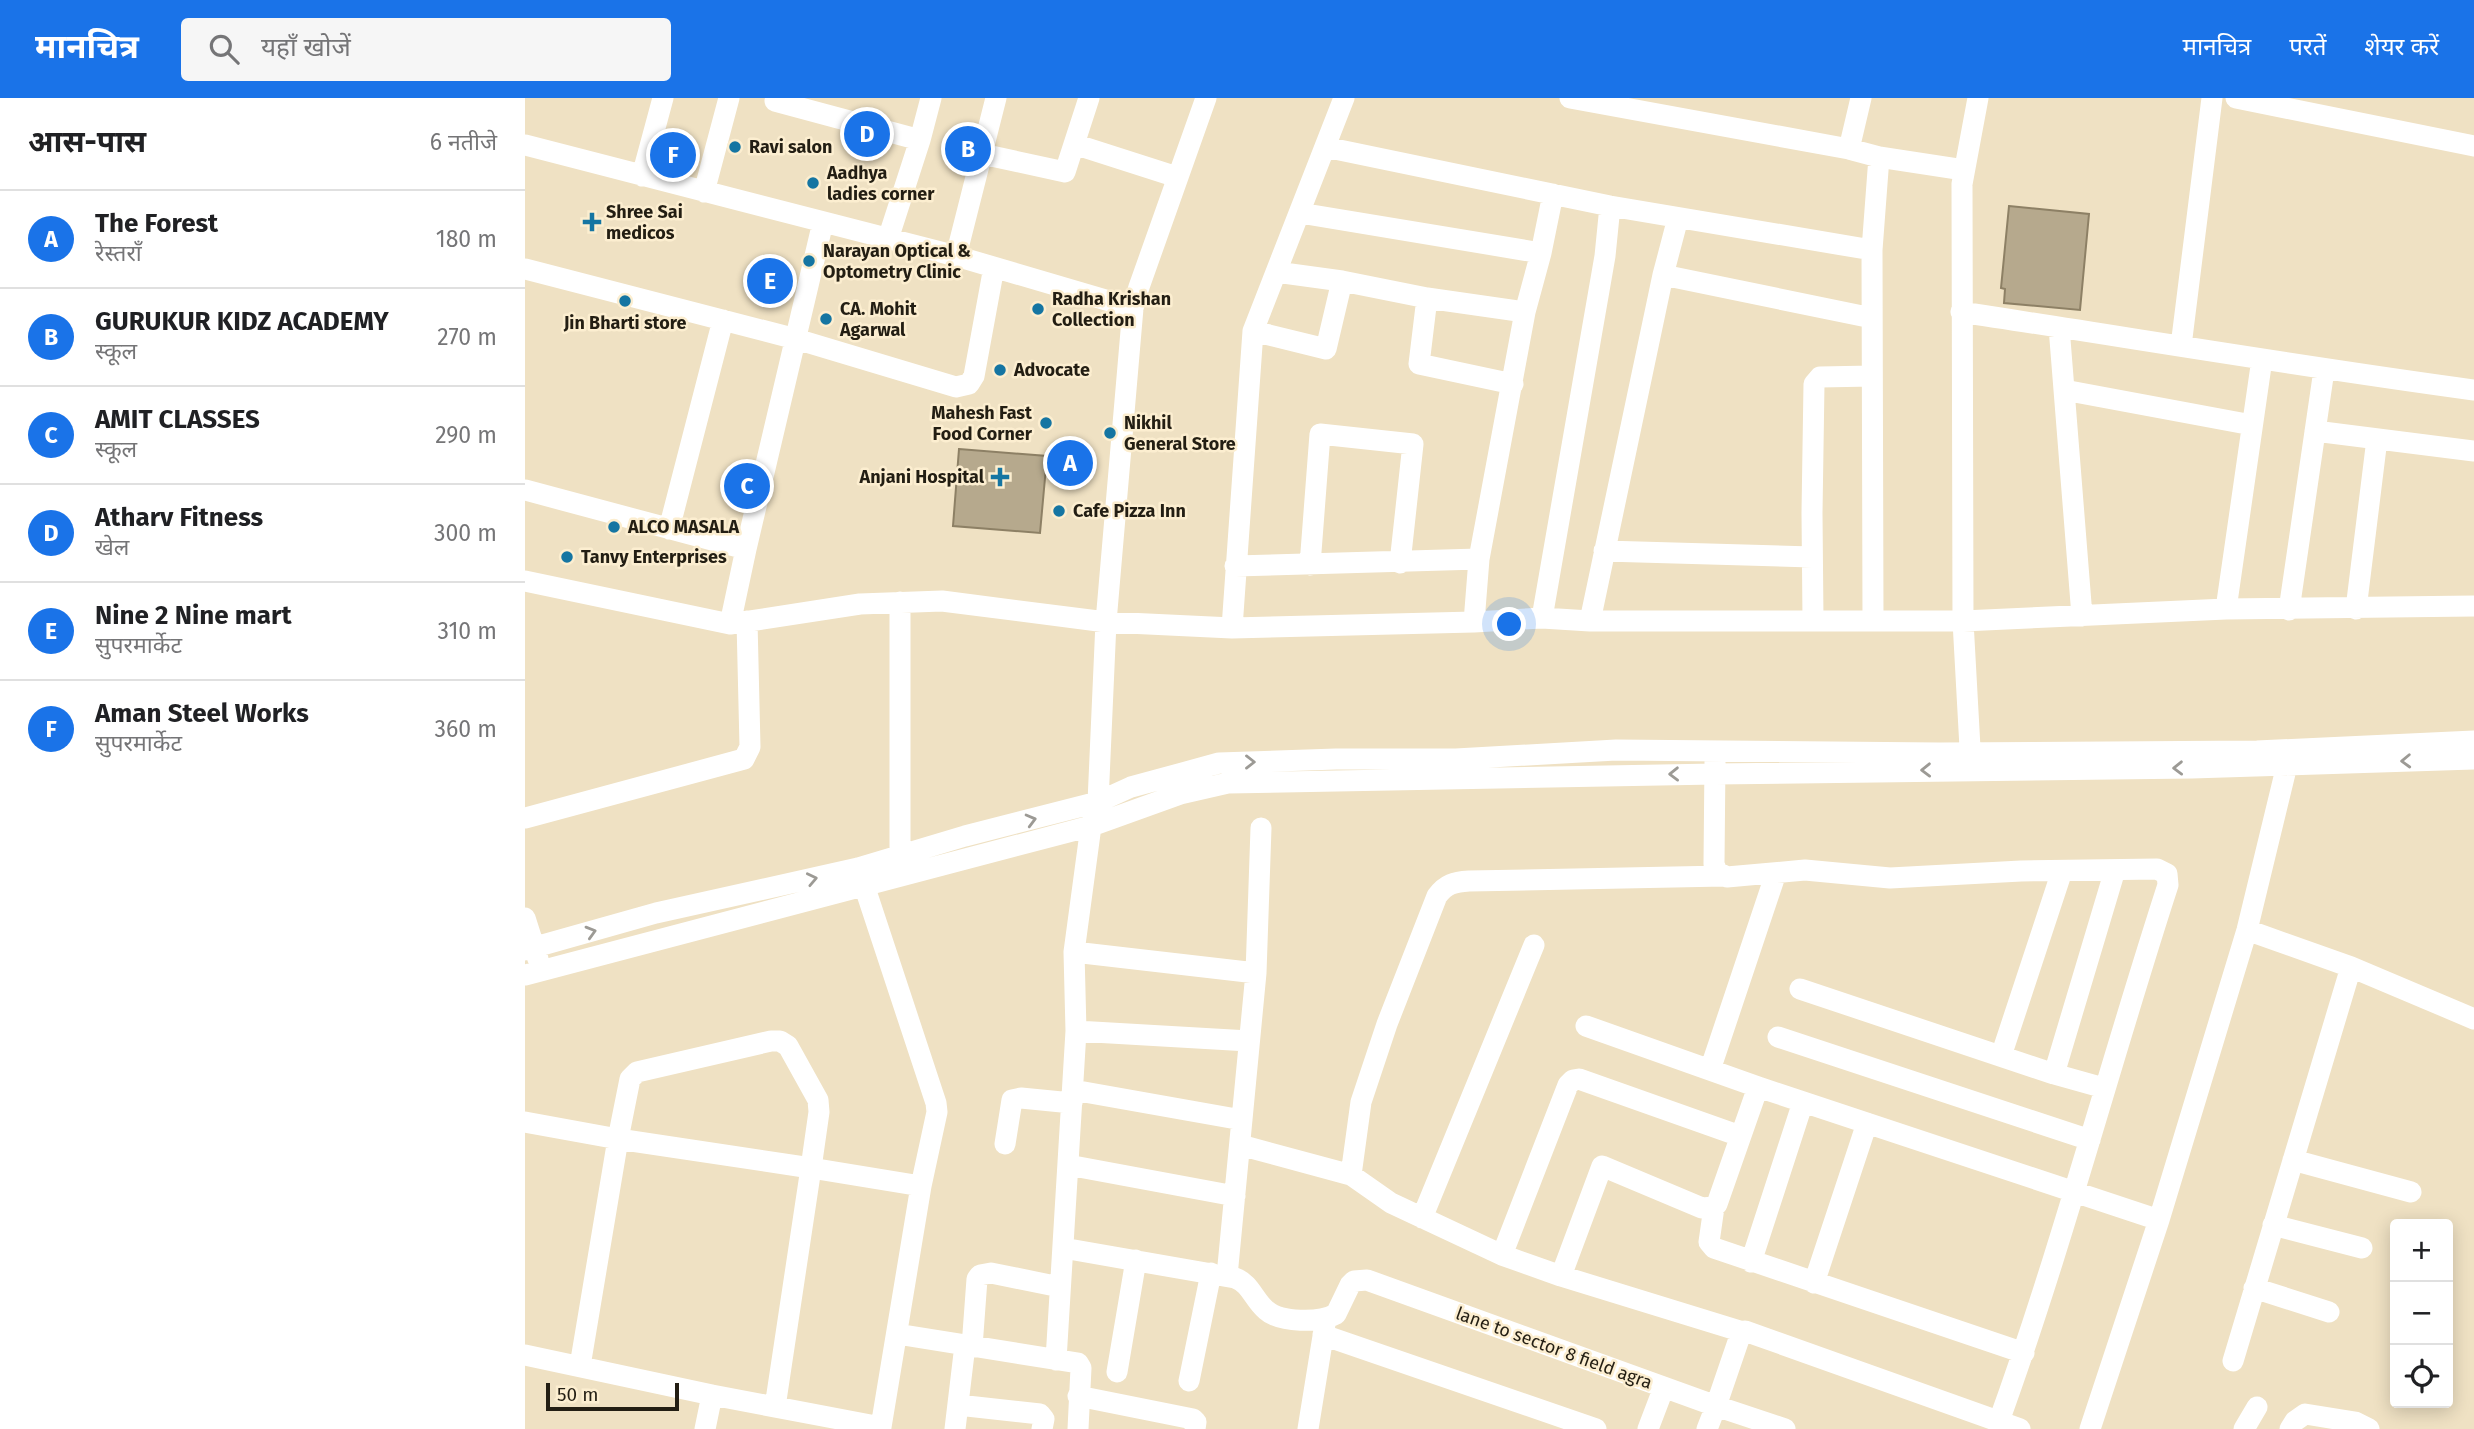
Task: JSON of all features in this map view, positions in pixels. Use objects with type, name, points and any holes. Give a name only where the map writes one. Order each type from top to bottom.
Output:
[{"type":"street","points":[[642,176],[663,98]]},
{"type":"street","points":[[704,192],[729,98]]},
{"type":"street","points":[[776,98],[775,101],[842,108],[920,140]]},
{"type":"street","points":[[888,239],[932,98]]},
{"type":"street","points":[[956,256],[996,98]]},
{"type":"street","points":[[1055,1360],[1076,1031],[1074,952],[1091,826],[1098,802],[1106,622],[1133,308],[1206,98]]},
{"type":"street","points":[[1232,628],[1254,331],[1344,98]]},
{"type":"street","points":[[1570,98],[1849,149],[1879,157],[1964,170]]},
{"type":"street","points":[[1849,149],[1861,98]]},
{"type":"street","points":[[1971,761],[1963,621],[1962,184],[1978,98]]},
{"type":"street","points":[[2181,346],[2212,98]]},
{"type":"street","points":[[2236,98],[2474,146]]},
{"type":"street","points":[[982,154],[1065,172],[1084,99]]},
{"type":"street","points":[[1074,144],[1177,177]]},
{"type":"street","points":[[525,145],[956,256],[1133,308]]},
{"type":"street","points":[[1325,147],[1610,206],[1872,250]]},
{"type":"street","points":[[1873,620],[1872,250],[1879,157]]},
{"type":"street","points":[[1474,622],[1479,559],[1525,312],[1553,194]]},
{"type":"street","points":[[1542,618],[1605,256],[1610,206]]},
{"type":"street","points":[[1300,213],[1541,253]]},
{"type":"street","points":[[1590,621],[1663,275],[1678,218]]},
{"type":"street","points":[[525,818],[744,760],[750,747],[738,622],[746,549],[823,222]]},
{"type":"street","points":[[525,269],[796,339],[956,387],[964,387],[974,376],[994,267]]},
{"type":"street","points":[[1276,272],[1525,312]]},
{"type":"street","points":[[1663,275],[1872,318]]},
{"type":"street","points":[[1254,331],[1325,349],[1342,281]]},
{"type":"street","points":[[1427,298],[1419,364],[1513,384]]},
{"type":"street","points":[[1961,312],[2324,370],[2474,390]]},
{"type":"street","points":[[669,528],[723,320]]},
{"type":"street","points":[[2060,327],[2082,616]]},
{"type":"street","points":[[2226,609],[2262,359]]},
{"type":"street","points":[[2289,610],[2324,370]]},
{"type":"street","points":[[1813,620],[1814,384],[1820,377],[1872,376]]},
{"type":"street","points":[[2064,390],[2252,425]]},
{"type":"street","points":[[2315,430],[2474,451]]},
{"type":"street","points":[[1310,565],[1320,434],[1413,444],[1399,563]]},
{"type":"street","points":[[2356,609],[2377,439]]},
{"type":"street","points":[[525,490],[746,549]]},
{"type":"street","points":[[1604,551],[1812,557]]},
{"type":"street","points":[[1235,566],[1479,559]]},
{"type":"street","points":[[525,581],[738,622],[860,604],[942,601],[1106,622],[1232,628],[1542,618],[1590,621],[1963,621],[2226,609],[2474,607]]},
{"type":"street","points":[[900,603],[900,856]]},
{"type":"street","points":[[525,918],[533,972],[1091,826],[1180,794],[1248,781],[1714,774],[2474,741]]},
{"type":"street","points":[[530,949],[656,913],[858,869],[1098,802],[1131,788],[1219,763],[1456,759],[1616,750],[1715,750],[1971,761],[2287,765],[2474,759]]},
{"type":"street","points":[[1715,750],[1714,864],[1717,872],[1724,876]]},
{"type":"street","points":[[2090,1429],[2159,1220],[2247,930],[2287,765]]},
{"type":"street","points":[[1189,1381],[1219,1274],[1235,1196],[1256,974],[1261,828]]},
{"type":"street","points":[[1350,1175],[1361,1102],[1387,1024],[1437,896],[1449,884],[1469,881],[1724,876],[1814,870],[1890,878],[2021,871],[2157,869],[2167,874],[2169,879],[2104,1088],[2076,1192],[1999,1421]]},
{"type":"street","points":[[2055,1074],[2115,870]]},
{"type":"street","points":[[2001,1056],[2061,871]]},
{"type":"street","points":[[1710,1070],[1776,873]]},
{"type":"street","points":[[525,1355],[881,1428],[921,1186],[936,1121],[936,1103],[864,886]]},
{"type":"street","points":[[2247,930],[2351,967],[2474,1019]]},
{"type":"street","points":[[1422,1218],[1534,945]]},
{"type":"street","points":[[1074,952],[1256,974]]},
{"type":"street","points":[[2233,1361],[2351,967]]},
{"type":"street","points":[[1800,989],[2104,1088]]},
{"type":"street","points":[[1585,1026],[1758,1087],[2159,1220]]},
{"type":"street","points":[[1076,1031],[1249,1041]]},
{"type":"street","points":[[1778,1037],[2090,1140]]},
{"type":"street","points":[[580,1366],[630,1079],[637,1072],[780,1041],[788,1046],[818,1100],[819,1112],[775,1406]]},
{"type":"street","points":[[1502,1255],[1568,1085],[1573,1080],[1579,1079],[1740,1136]]},
{"type":"street","points":[[1758,1087],[1720,1200],[1714,1208],[1710,1245],[1751,1262],[2024,1353]]},
{"type":"street","points":[[1005,1144],[1011,1100],[1021,1098],[1072,1097],[1242,1120]]},
{"type":"street","points":[[1751,1262],[1803,1102]]},
{"type":"street","points":[[525,1122],[921,1186]]},
{"type":"street","points":[[1814,1283],[1867,1123]]},
{"type":"street","points":[[1240,1145],[1350,1175],[1391,1203],[1502,1255],[1743,1332],[2020,1429]]},
{"type":"street","points":[[2293,1160],[2411,1192]]},
{"type":"street","points":[[1068,1165],[1235,1196]]},
{"type":"street","points":[[1561,1276],[1602,1166],[1702,1208],[1714,1208]]},
{"type":"street","points":[[2273,1225],[2362,1248]]},
{"type":"street","points":[[1063,1248],[1219,1274],[1245,1282],[1258,1302],[1272,1315],[1316,1321],[1324,1327],[1596,1429]]},
{"type":"street","points":[[1117,1372],[1136,1260]]},
{"type":"street","points":[[954,1429],[969,1346],[977,1279],[980,1275],[991,1273],[1060,1287]]},
{"type":"street","name":"lane to sector 8 field agra","points":[[1324,1327],[1340,1310],[1350,1284],[1367,1280],[1784,1429]]},
{"type":"street","points":[[2254,1288],[2329,1312]]},
{"type":"street","points":[[1308,1429],[1324,1327]]},
{"type":"street","points":[[1707,1429],[1743,1332]]},
{"type":"street","points":[[897,1334],[1075,1362],[1080,1365],[1078,1429]]},
{"type":"street","points":[[1648,1429],[1664,1387]]},
{"type":"street","points":[[705,1429],[712,1395]]},
{"type":"street","points":[[1078,1396],[1193,1419],[1196,1422],[1195,1429]]},
{"type":"street","points":[[958,1405],[1040,1413],[1043,1417],[1042,1429]]},
{"type":"street","points":[[2244,1429],[2257,1407]]},
{"type":"street","points":[[2290,1429],[2295,1421],[2305,1414],[2355,1422],[2369,1429]]},
{"type":"building","points":[[2009,206],[2089,214],[2080,310],[2004,303],[2005,289],[2001,288]]},
{"type":"building","points":[[959,449],[1047,456],[1040,533],[953,526]]},
{"type":"place","name":"Atharv Fitness","points":[[867,134]]},
{"type":"place","name":"Ravi salon","points":[[735,147]]},
{"type":"place","name":"GURUKUR KIDZ ACADEMY","points":[[968,149]]},
{"type":"place","name":"Aman Steel Works","points":[[673,155]]},
{"type":"place","name":"Aadhya ladies corner","points":[[813,183]]},
{"type":"place","name":"Shree Sai medicos","points":[[592,222]]},
{"type":"place","name":"Narayan Optical & Optometry Clinic","points":[[809,261]]},
{"type":"place","name":"Nine 2 Nine mart","points":[[770,281]]},
{"type":"place","name":"Jin Bharti store","points":[[625,301]]},
{"type":"place","name":"Radha Krishan Collection","points":[[1038,309]]},
{"type":"place","name":"CA. Mohit Agarwal","points":[[826,319]]},
{"type":"place","name":"Advocate","points":[[1000,370]]},
{"type":"place","name":"Mahesh Fast Food Corner","points":[[1046,423]]},
{"type":"place","name":"Nikhil General Store","points":[[1110,433]]},
{"type":"place","name":"The Forest","points":[[1070,463]]},
{"type":"place","name":"Anjani Hospital","points":[[1000,477]]},
{"type":"place","name":"AMIT CLASSES","points":[[747,486]]},
{"type":"place","name":"Cafe Pizza Inn","points":[[1059,511]]},
{"type":"place","name":"ALCO MASALA","points":[[614,527]]},
{"type":"place","name":"Tanvy Enterprises","points":[[567,557]]}]
